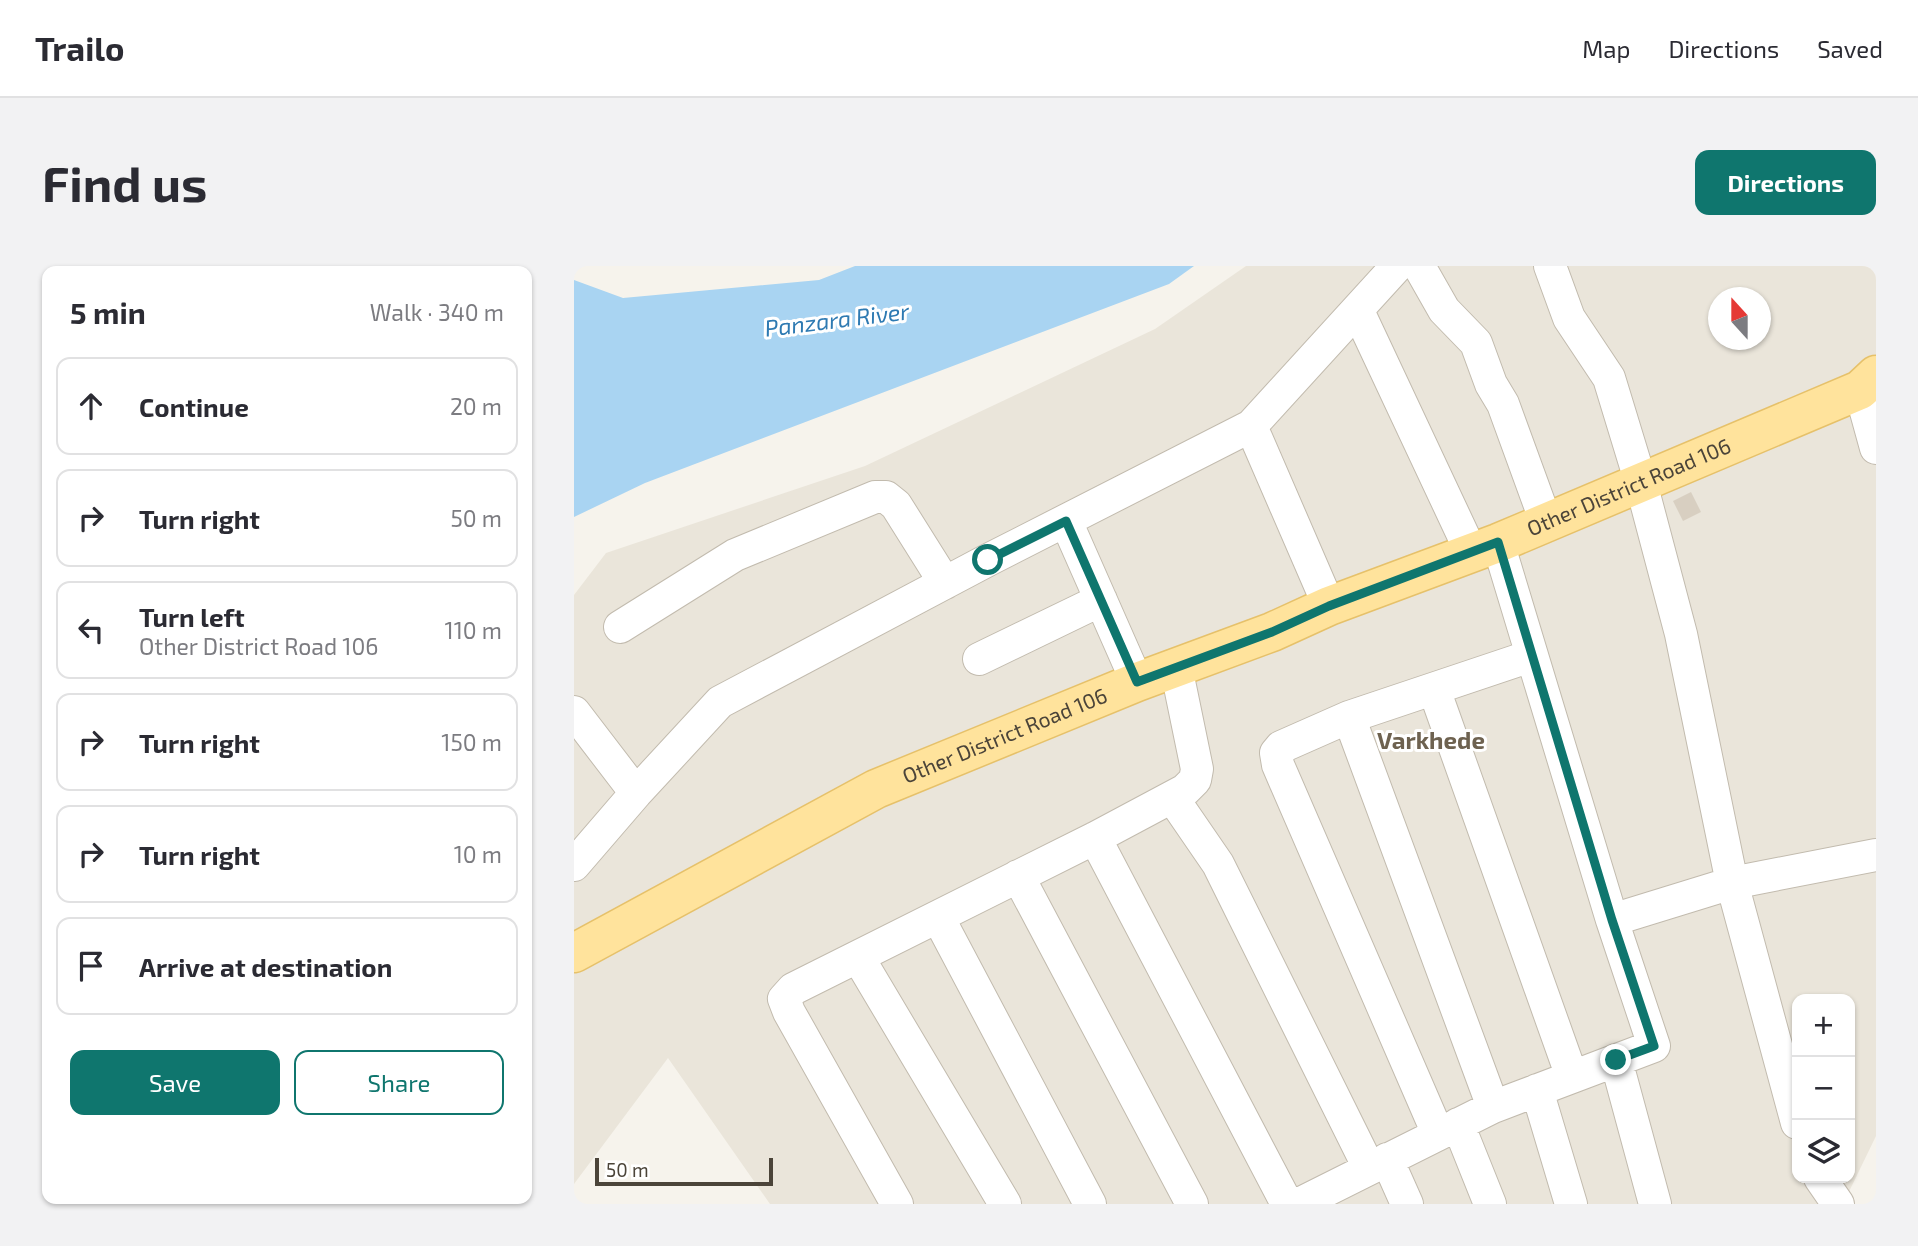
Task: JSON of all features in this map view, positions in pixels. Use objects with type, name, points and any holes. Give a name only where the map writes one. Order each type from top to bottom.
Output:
[{"type":"main road","name":"Other District Road 106","points":[[574,953],[876,789],[1137,682],[1272,632],[1329,606],[1546,523],[1868,382]]},
{"type":"street","points":[[574,865],[720,702],[1251,426],[1397,266]]},
{"type":"street","points":[[1419,266],[1444,310],[1476,343],[1503,404],[1546,523]]},
{"type":"street","points":[[1550,266],[1569,318],[1609,378],[1641,483],[1681,634],[1732,883],[1796,1120]]},
{"type":"street","points":[[1298,1204],[1493,1107],[1654,1046],[1612,920],[1531,656],[1485,547],[1358,311]]},
{"type":"street","points":[[1868,382],[1876,448]]},
{"type":"street","points":[[1251,426],[1329,606]]},
{"type":"street","points":[[620,627],[735,555],[875,497],[886,497],[896,505],[945,583]]},
{"type":"street","points":[[1066,521],[1137,682]]},
{"type":"street","points":[[979,659],[1101,600]]},
{"type":"street","points":[[1490,1204],[1448,1129],[1278,765],[1276,753],[1281,747],[1349,717],[1531,656]]},
{"type":"street","points":[[897,1204],[784,999],[793,989],[1185,790],[1195,780],[1197,769],[1176,667]]},
{"type":"street","points":[[1434,688],[1572,1077]]},
{"type":"street","points":[[574,712],[636,793]]},
{"type":"street","points":[[1349,717],[1493,1107]]},
{"type":"street","points":[[1172,797],[1218,864],[1378,1164],[1407,1204]]},
{"type":"street","points":[[1095,838],[1287,1204]]},
{"type":"street","points":[[1612,920],[1732,883],[1876,855]]},
{"type":"street","points":[[1018,876],[1192,1204]]},
{"type":"street","points":[[938,917],[1090,1204]]},
{"type":"street","points":[[858,957],[1005,1204]]},
{"type":"street","points":[[1616,1060],[1655,1204]]},
{"type":"street","points":[[1537,1090],[1571,1204]]},
{"type":"street","points":[[1823,1183],[1838,1204]]},
{"type":"shaded area","points":[[1246,266],[1876,266],[1876,1136],[1855,1179],[1855,994],[1792,994],[1792,1183],[1853,1183],[1843,1204],[770,1204],[668,1058],[574,1184],[574,595],[606,553],[865,466],[1155,329]]},
{"type":"water","name":"Panzara River","points":[[855,266],[1194,266],[1169,284],[645,483],[574,517],[574,280],[623,298],[819,280]]},
{"type":"building","points":[[1691,492],[1701,512],[1683,521],[1673,501]]},
{"type":"district","name":"Varkhede","points":[[1431,741]]},
{"type":"route","points":[[988,560],[1066,521],[1137,682],[1272,632],[1329,606],[1498,542],[1612,920],[1654,1046],[1616,1060]]}]
